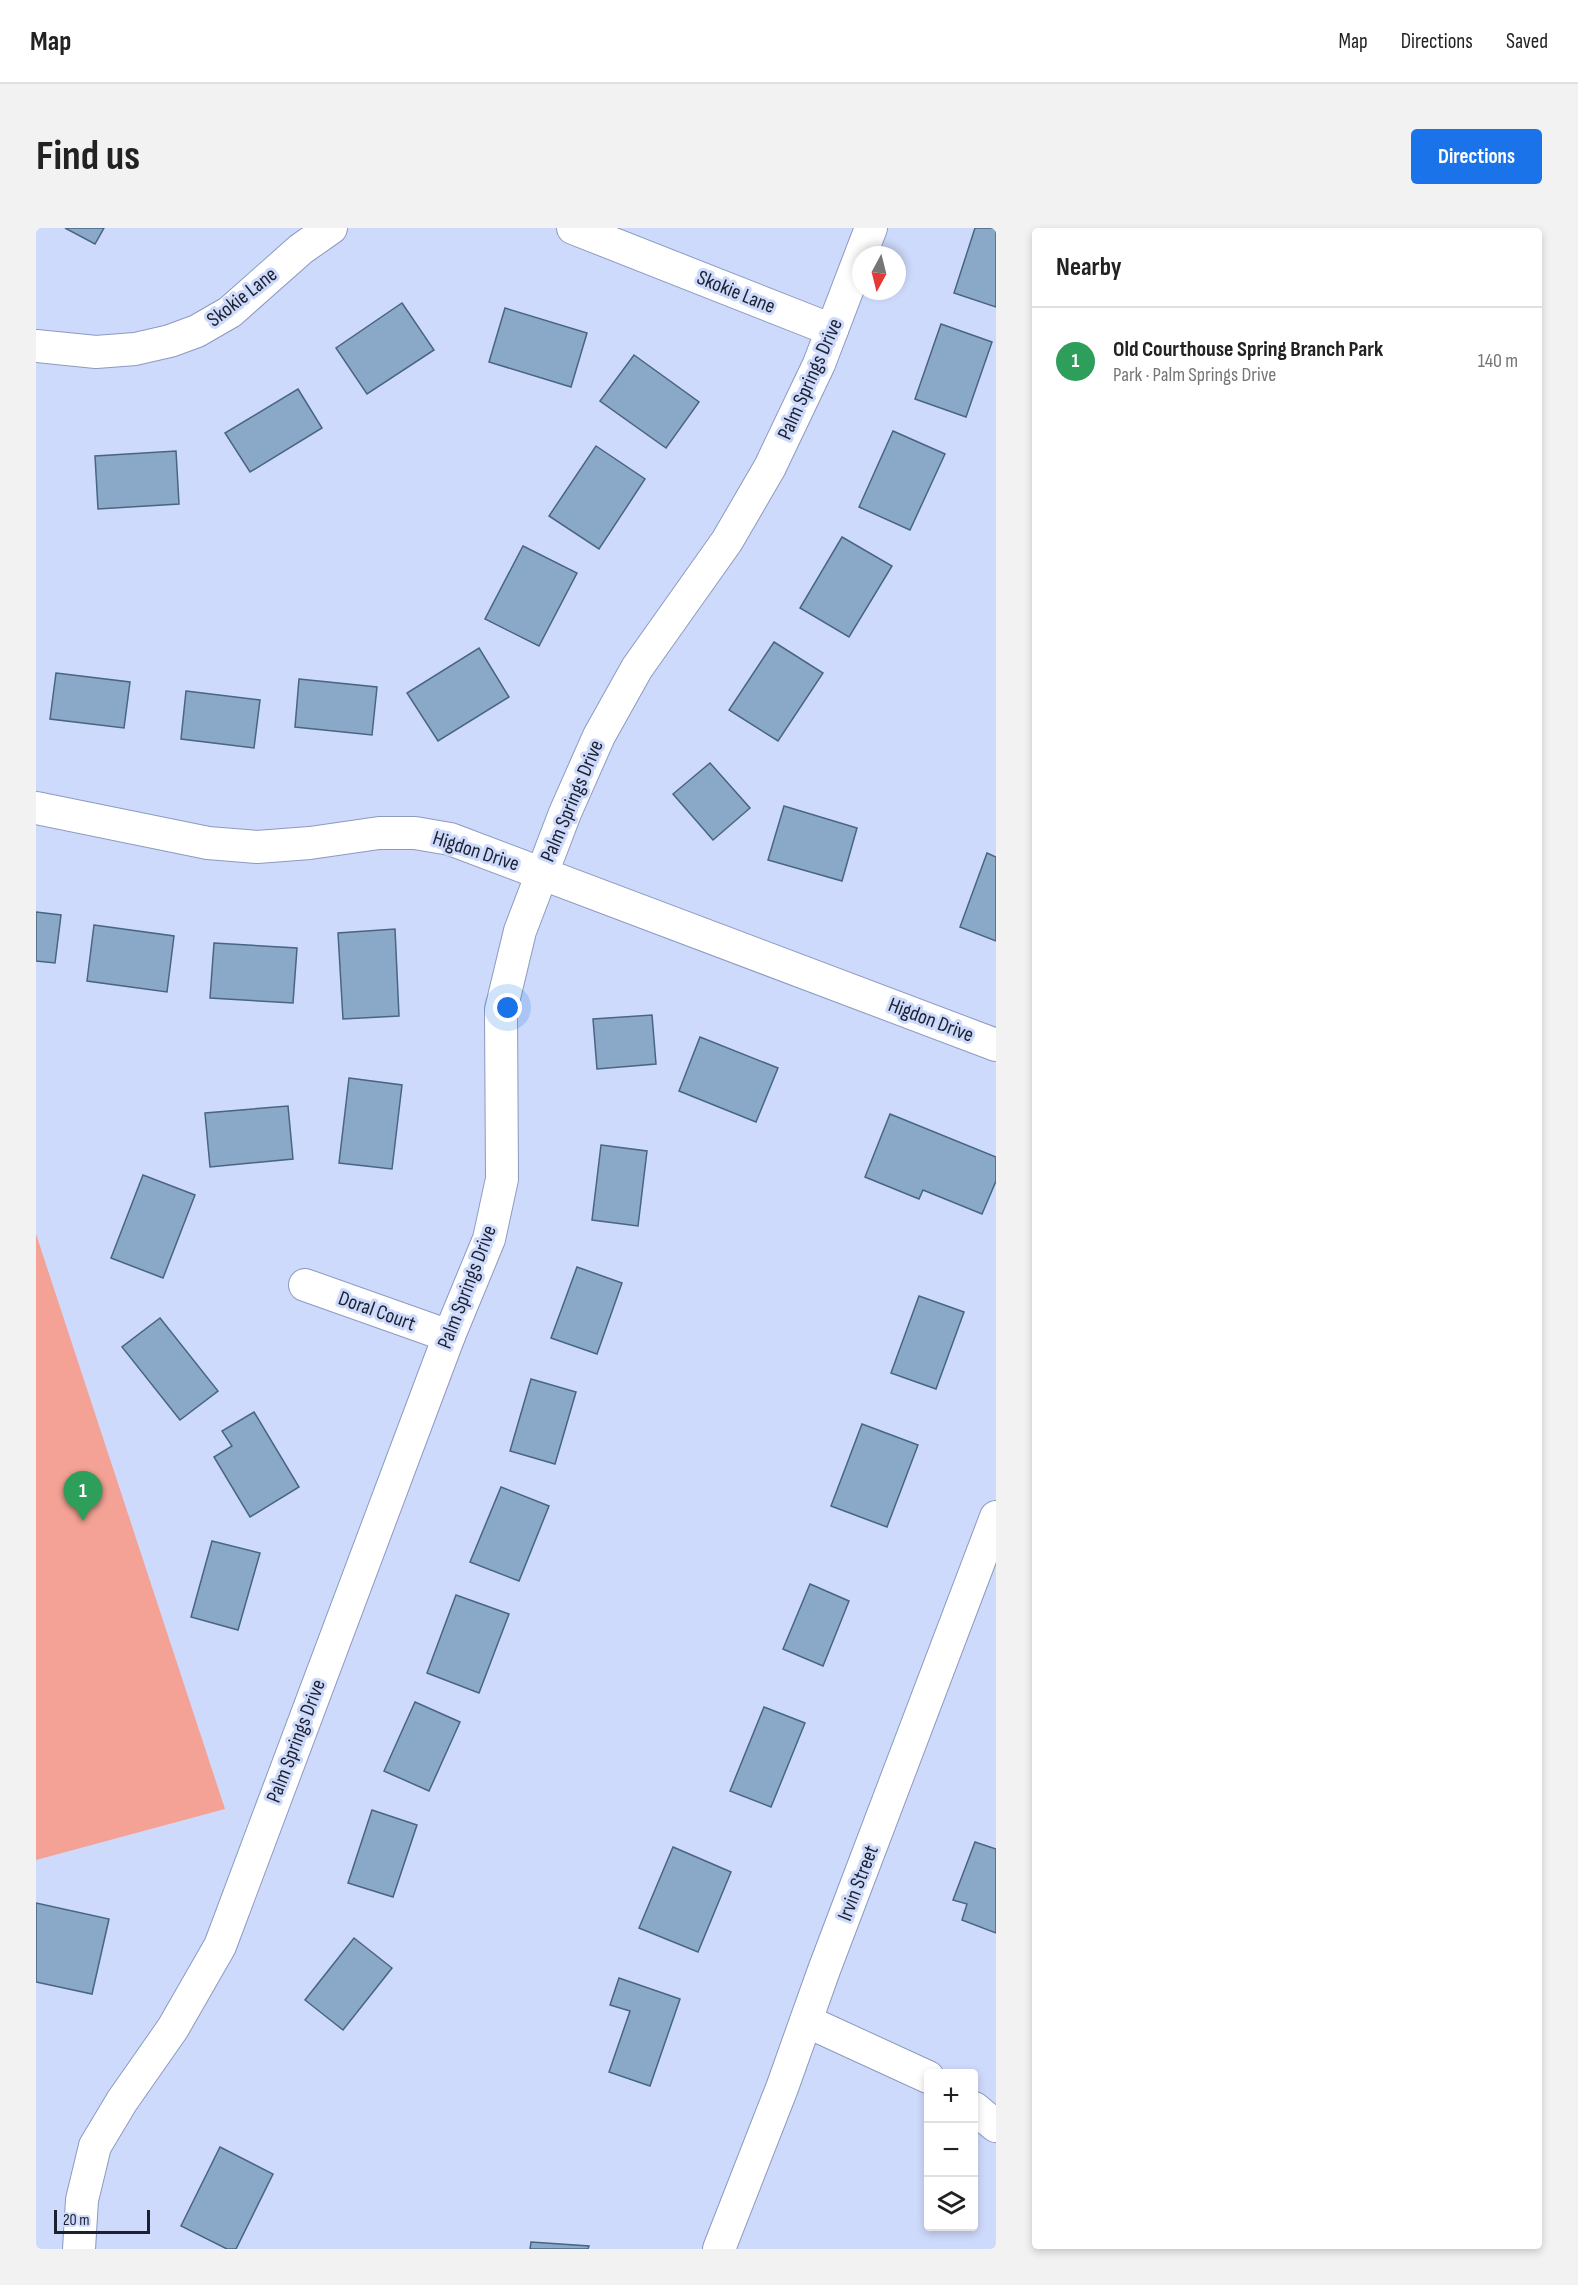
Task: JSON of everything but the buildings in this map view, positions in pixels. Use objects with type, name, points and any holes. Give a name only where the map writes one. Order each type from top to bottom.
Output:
[{"type":"street","name":"Skokie Lane","points":[[36,346],[96,352],[135,349],[170,341],[197,331],[230,312],[301,249],[331,228]]},
{"type":"street","name":"Skokie Lane","points":[[573,228],[832,330]]},
{"type":"street","name":"Palm Springs Drive","points":[[80,2249],[82,2200],[95,2146],[122,2101],[173,2028],[220,1946],[449,1336],[489,1239],[502,1179],[501,1010],[520,931],[565,813],[599,736],[637,668],[727,541],[770,467],[819,364],[871,228]]},
{"type":"street","name":"Higdon Drive","points":[[36,808],[208,843],[257,847],[310,843],[379,833],[415,833],[450,839],[996,1045]]},
{"type":"street","name":"Doral Court","points":[[305,1285],[449,1336]]},
{"type":"street","name":"Irvin Street","points":[[720,2249],[996,1517]]},
{"type":"street","points":[[806,2021],[924,2075]]},
{"type":"street","points":[[978,2111],[996,2126]]},
{"type":"shaded area","points":[[36,1234],[225,1809],[36,1860]]},
{"type":"place","name":"Old Courthouse Spring Branch Park","points":[[83,1521]]}]
